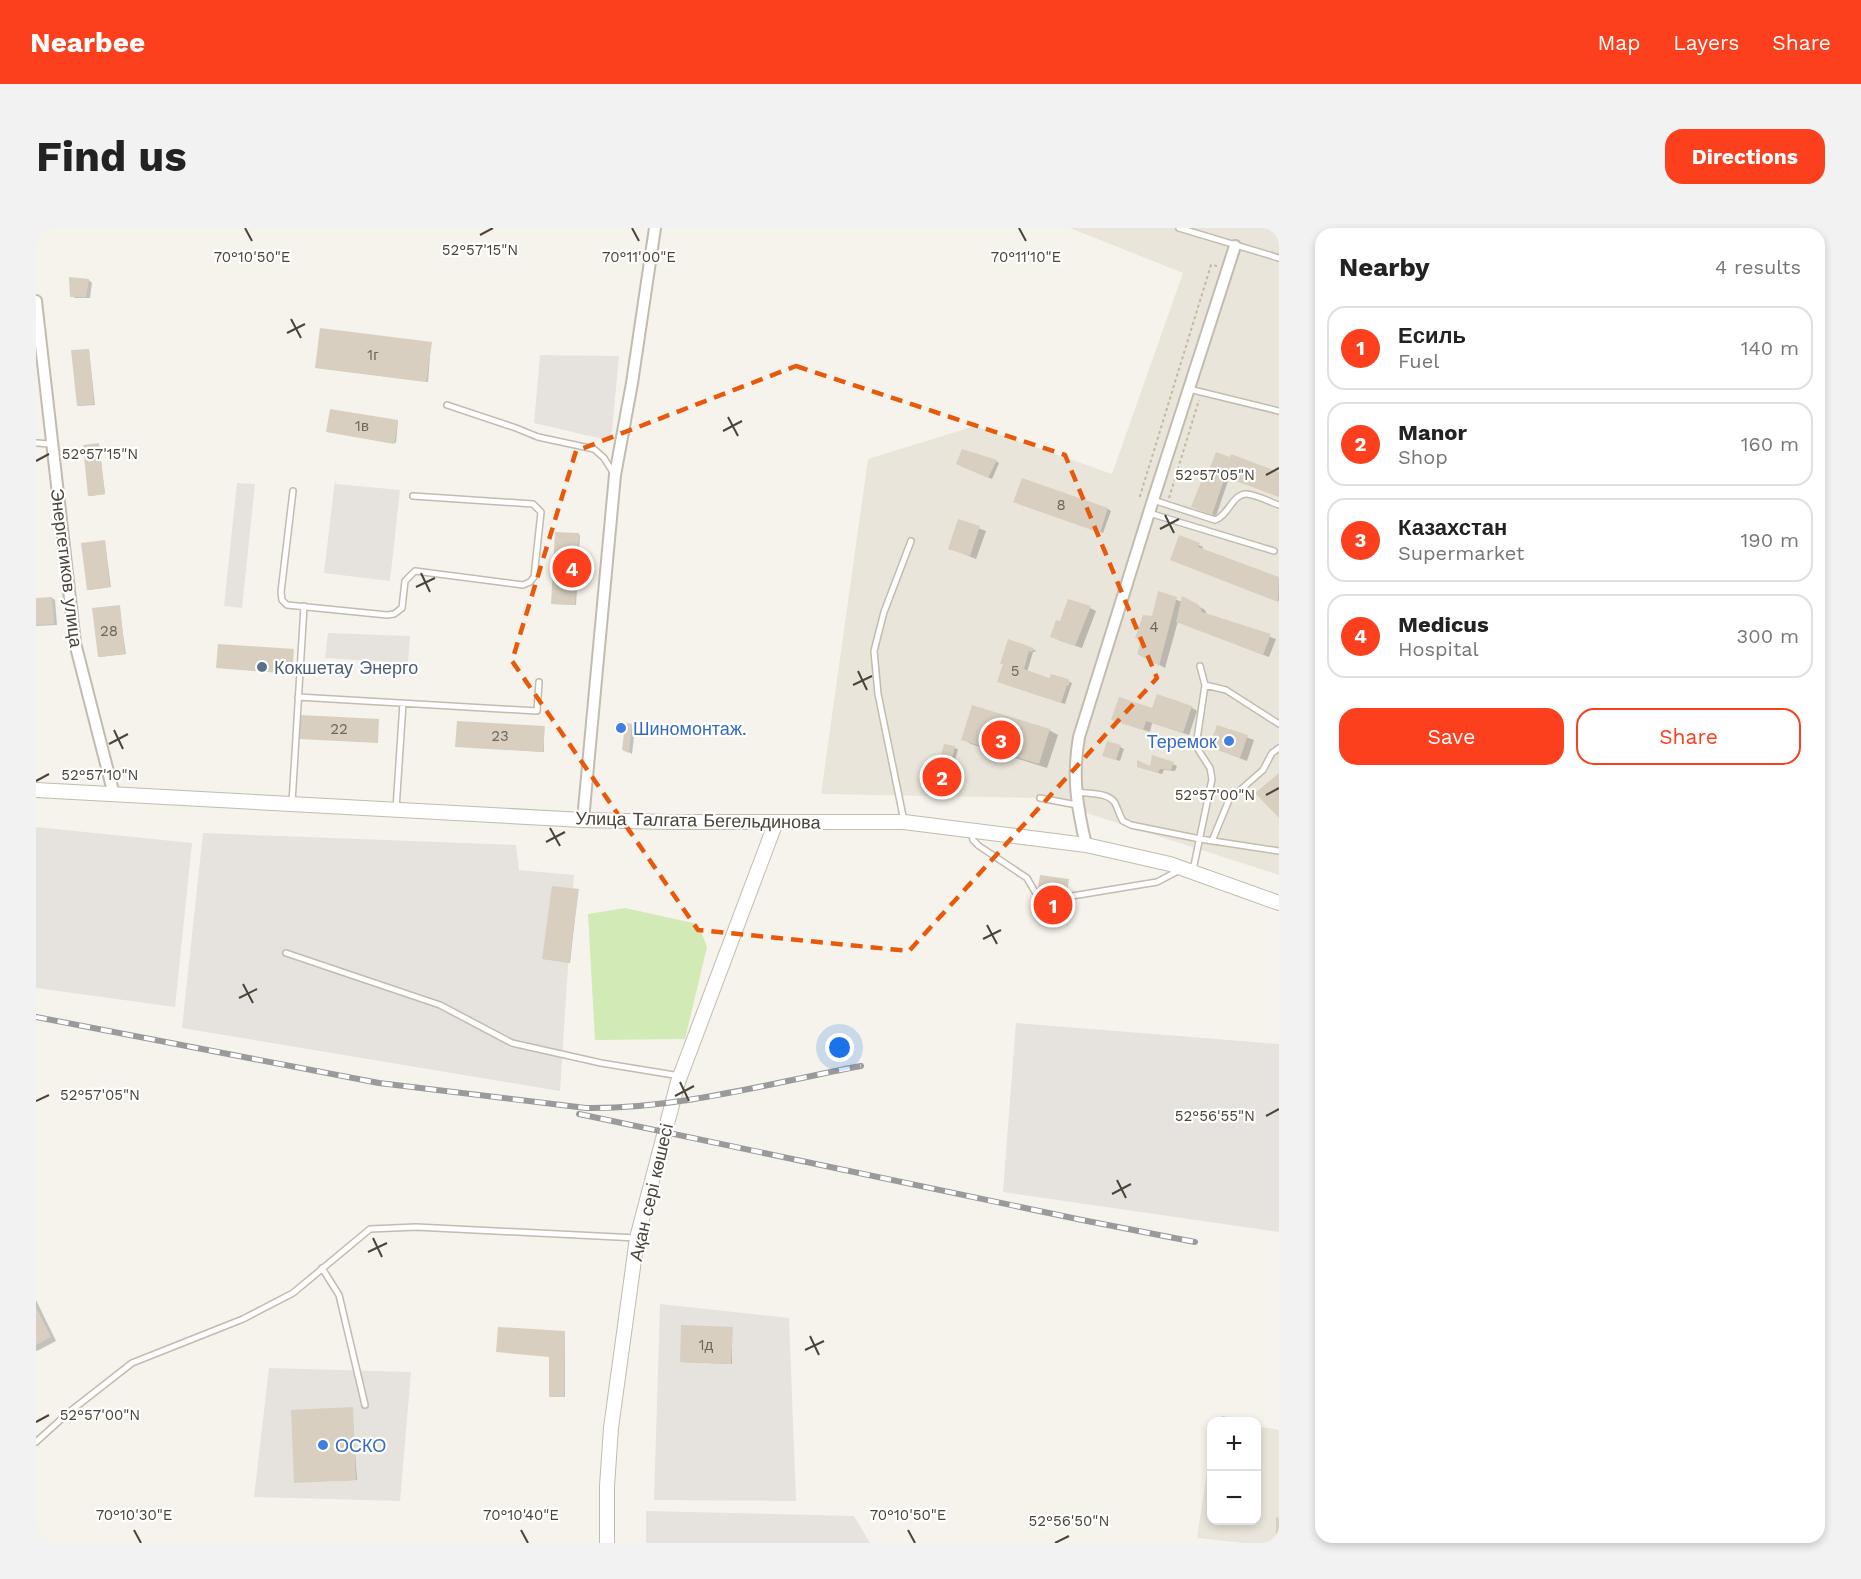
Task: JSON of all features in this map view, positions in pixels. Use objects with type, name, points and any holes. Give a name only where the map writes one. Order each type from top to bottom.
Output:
[{"type":"street","points":[[583,820],[615,475],[632,383],[655,228]]},
{"type":"street","points":[[1086,845],[1075,792],[1075,760],[1080,737],[1235,246]]},
{"type":"street","name":"Энергетиков улица","points":[[36,301],[75,643],[114,795]]},
{"type":"street","name":"Улица Талгата Бегельдинова","points":[[36,790],[583,820],[904,822],[1086,845],[1187,870],[1279,903]]},
{"type":"street","name":"Ақан сері көшесі","points":[[607,1543],[607,1486],[611,1428],[637,1238],[680,1076],[776,822]]},
{"type":"lane","points":[[1179,228],[1279,258]]},
{"type":"lane","points":[[1189,389],[1279,411]]},
{"type":"lane","points":[[447,405],[538,437],[594,449],[604,458],[615,475]]},
{"type":"lane","points":[[36,443],[51,444]]},
{"type":"lane","points":[[293,491],[281,592],[282,600],[287,605],[387,615],[394,614],[402,608],[405,581],[415,571],[523,585],[534,577],[541,512],[539,508],[533,504],[413,496]]},
{"type":"lane","points":[[1153,500],[1215,520],[1226,514],[1242,495],[1248,494],[1279,506]]},
{"type":"lane","points":[[1149,513],[1274,551]]},
{"type":"lane","points":[[904,822],[878,694],[874,651],[884,612],[911,542]]},
{"type":"lane","points":[[292,805],[304,606]]},
{"type":"lane","points":[[1056,896],[1066,897],[1157,882],[1187,870],[1200,840],[1212,779],[1210,768],[1196,746],[1205,684],[1200,666]]},
{"type":"lane","points":[[298,697],[537,711],[539,682]]},
{"type":"lane","points":[[1205,684],[1226,690],[1279,724]]},
{"type":"lane","points":[[396,809],[403,703]]},
{"type":"lane","points":[[1212,842],[1229,800],[1263,770],[1272,753],[1279,748]]},
{"type":"lane","points":[[1075,792],[1106,796],[1112,799],[1122,821],[1131,825],[1200,840],[1279,851]]},
{"type":"lane","points":[[1040,798],[1077,806]]},
{"type":"lane","points":[[970,830],[973,840],[979,846],[1027,878],[1035,892],[1048,895]]},
{"type":"lane","points":[[286,953],[440,1005],[512,1043],[601,1063],[680,1076]]},
{"type":"lane","points":[[36,1442],[68,1413],[132,1363],[243,1319],[293,1293],[370,1229],[416,1227],[637,1238]]},
{"type":"lane","points":[[322,1268],[339,1295],[365,1405]]},
{"type":"highlighted area","points":[[796,366],[1065,455],[1157,678],[909,951],[698,930],[512,661],[576,451]]},
{"type":"shaded area","points":[[1070,228],[1279,228],[1279,875],[1040,798],[821,794],[868,459],[975,426],[1112,474],[1183,273]]},
{"type":"shaded area","points":[[540,355],[619,356],[611,441],[534,423]]},
{"type":"shaded area","points":[[335,480],[336,484],[400,490],[390,581],[324,573]]},
{"type":"shaded area","points":[[237,483],[255,484],[242,608],[224,606]]},
{"type":"shaded area","points":[[328,633],[410,636],[408,663],[325,658]]},
{"type":"shaded area","points":[[36,827],[192,843],[175,1007],[36,988]]},
{"type":"shaded area","points":[[203,833],[516,845],[519,870],[574,875],[560,1091],[182,1028]]},
{"type":"shaded area","points":[[1016,1023],[1279,1044],[1279,1232],[1003,1192]]},
{"type":"shaded area","points":[[660,1304],[789,1318],[796,1501],[654,1500]]},
{"type":"shaded area","points":[[269,1368],[411,1372],[400,1501],[254,1497]]},
{"type":"shaded area","points":[[1261,1427],[1279,1430],[1279,1543],[1245,1543],[1197,1538],[1207,1472],[1207,1525],[1261,1525]]},
{"type":"shaded area","points":[[646,1511],[854,1516],[870,1543],[646,1543]]},
{"type":"green space","points":[[625,908],[698,924],[707,947],[685,1039],[595,1040],[588,914]]},
{"type":"building","points":[[69,277],[89,279],[86,297],[70,297]]},
{"type":"building","points":[[320,328],[432,342],[426,382],[315,368]]},
{"type":"building","points":[[89,349],[94,404],[77,406],[71,350]]},
{"type":"building","points":[[330,409],[398,420],[394,444],[326,432]]},
{"type":"building","points":[[99,443],[105,494],[88,496],[83,445]]},
{"type":"building","points":[[962,449],[997,460],[988,478],[956,464]]},
{"type":"building","points":[[1216,452],[1230,457],[1231,454],[1279,472],[1279,497],[1225,477],[1212,515],[1191,507],[1204,474],[1207,475]]},
{"type":"building","points":[[1022,478],[1108,508],[1100,533],[1013,502]]},
{"type":"building","points":[[958,519],[980,526],[970,556],[948,549]]},
{"type":"building","points":[[555,532],[579,533],[575,605],[551,604]]},
{"type":"building","points":[[1179,535],[1200,543],[1198,547],[1279,577],[1278,602],[1170,560]]},
{"type":"building","points":[[105,540],[110,587],[87,590],[81,543]]},
{"type":"building","points":[[1158,591],[1177,597],[1159,666],[1137,654],[1141,641],[1135,638],[1143,615],[1152,616]]},
{"type":"building","points":[[1182,596],[1199,605],[1202,612],[1271,634],[1263,655],[1176,622]]},
{"type":"building","points":[[52,597],[54,624],[36,625],[36,598]]},
{"type":"building","points":[[1068,599],[1091,606],[1075,646],[1050,637],[1056,620],[1060,621]]},
{"type":"building","points":[[120,605],[125,654],[98,657],[92,608]]},
{"type":"building","points":[[1008,639],[1034,648],[1032,652],[1029,651],[1024,669],[1049,678],[1051,674],[1068,679],[1070,682],[1061,703],[997,682]]},
{"type":"building","points":[[218,644],[294,649],[292,674],[216,668]]},
{"type":"building","points":[[1157,694],[1192,706],[1183,733],[1146,721],[1143,730],[1111,720],[1119,697],[1152,708]]},
{"type":"building","points":[[972,705],[1050,729],[1039,764],[961,740]]},
{"type":"building","points":[[300,715],[379,719],[378,743],[299,739]]},
{"type":"building","points":[[457,721],[545,726],[543,752],[455,747]]},
{"type":"building","points":[[618,721],[632,724],[629,753],[622,750],[624,733],[616,731]]},
{"type":"building","points":[[1217,725],[1248,735],[1240,758],[1209,747]]},
{"type":"building","points":[[1107,741],[1121,745],[1116,760],[1102,756]]},
{"type":"building","points":[[944,744],[955,746],[944,792],[932,788]]},
{"type":"building","points":[[1152,755],[1174,762],[1171,770],[1160,769],[1158,773],[1137,767],[1137,760],[1150,766]]},
{"type":"building","points":[[1279,773],[1279,818],[1255,793]]},
{"type":"building","points":[[1040,875],[1069,879],[1067,892],[1057,891],[1055,902],[1061,903],[1060,912],[1042,910],[1043,900],[1047,901],[1048,890],[1038,888]]},
{"type":"building","points":[[552,886],[579,889],[569,963],[542,959]]},
{"type":"building","points":[[36,1307],[51,1337],[36,1345]]},
{"type":"building","points":[[681,1325],[733,1327],[731,1364],[680,1362]]},
{"type":"building","points":[[498,1327],[565,1331],[564,1397],[549,1397],[549,1357],[496,1352]]},
{"type":"building","name":"ОСКО","points":[[353,1407],[356,1480],[294,1483],[291,1410]]},
{"type":"building","points":[[1276,1517],[1279,1518],[1279,1536],[1276,1536]]},
{"type":"railway","points":[[36,1017],[379,1083],[586,1108],[690,1100],[861,1066]]},
{"type":"railway","points":[[579,1114],[1195,1242]]},
{"type":"place","name":"Medicus","points":[[572,568]]},
{"type":"place","name":"Кокшетау Энерго","points":[[262,667]]},
{"type":"place","name":"Шиномонтаж.","points":[[621,728]]},
{"type":"place","name":"Казахстан","points":[[1001,740]]},
{"type":"place","name":"Теремок","points":[[1229,741]]},
{"type":"place","name":"Manor","points":[[942,777]]},
{"type":"place","name":"Есиль","points":[[1053,905]]},
{"type":"place","name":"ОСКО","points":[[323,1445]]}]
